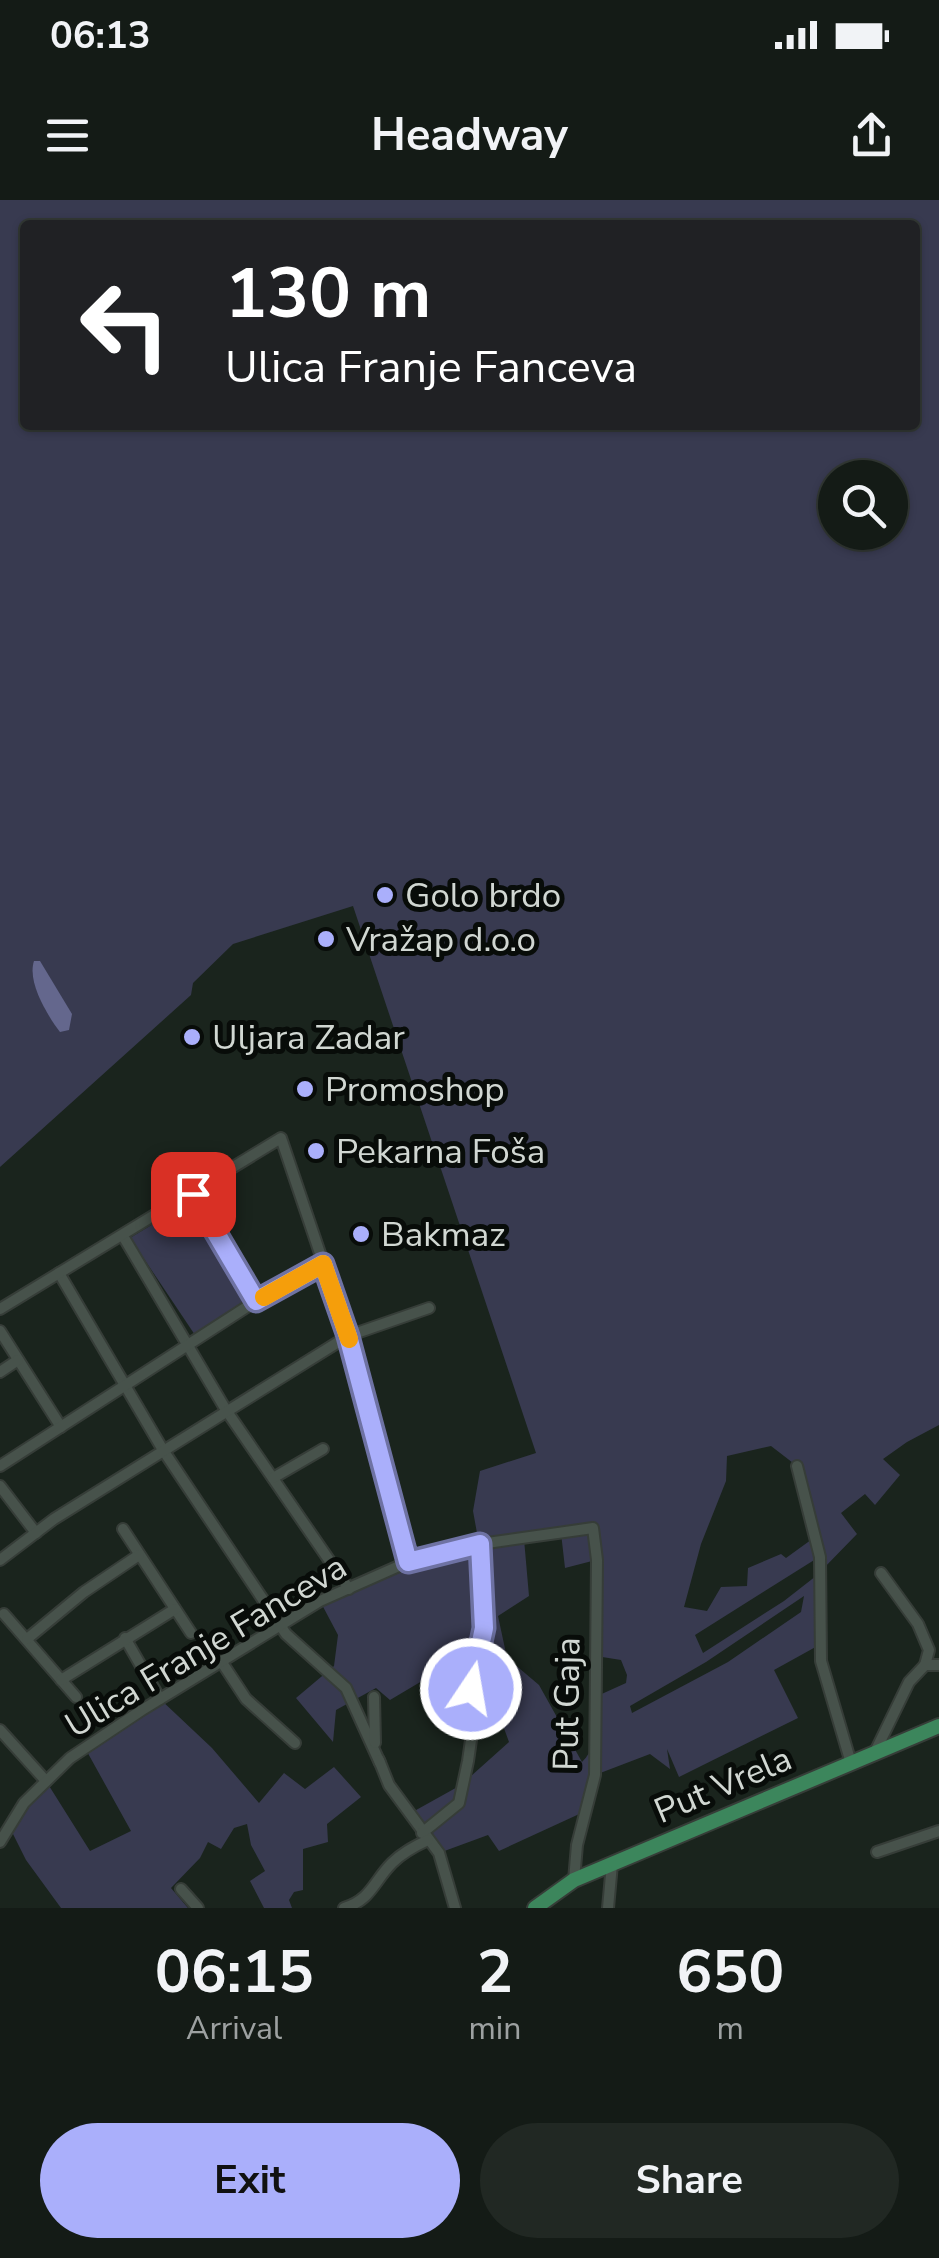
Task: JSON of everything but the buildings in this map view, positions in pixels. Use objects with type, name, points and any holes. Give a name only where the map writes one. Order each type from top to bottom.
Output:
[{"type":"main road","name":"Put Vrela","points":[[544,1905],[574,1880],[939,1726]]},
{"type":"street","points":[[0,1309],[281,1138],[348,1336],[408,1562]]},
{"type":"street","points":[[193,1194],[256,1301]]},
{"type":"street","points":[[123,1236],[226,1410],[349,1589]]},
{"type":"street","points":[[0,1466],[256,1301],[323,1264]]},
{"type":"street","points":[[59,1274],[163,1450],[286,1634],[346,1688],[389,1785],[439,1853],[455,1908]]},
{"type":"street","points":[[0,1560],[36,1532],[163,1450],[348,1336],[428,1308]]},
{"type":"street","points":[[0,1332],[61,1426]]},
{"type":"street","points":[[0,1372],[18,1360]]},
{"type":"street","points":[[273,1478],[322,1449]]},
{"type":"street","points":[[797,1466],[820,1557],[821,1661],[851,1763]]},
{"type":"street","points":[[0,1486],[36,1532]]},
{"type":"street","points":[[123,1528],[191,1634]]},
{"type":"street","name":"Ulica Franje Fanceva","points":[[0,1842],[24,1803],[70,1758],[280,1625],[408,1562],[480,1544],[592,1528]]},
{"type":"street","name":"Put Gaja","points":[[574,1880],[577,1845],[595,1775],[597,1560],[592,1528]]},
{"type":"street","points":[[344,1908],[359,1904],[396,1860],[459,1803],[472,1733],[471,1689],[484,1628],[480,1544]]},
{"type":"street","points":[[26,1639],[84,1592],[139,1555]]},
{"type":"street","points":[[874,1754],[909,1682],[924,1666],[930,1650],[918,1624],[881,1573]]},
{"type":"street","points":[[61,1680],[175,1609]]},
{"type":"street","points":[[4,1614],[76,1698]]},
{"type":"street","points":[[125,1638],[160,1699]]},
{"type":"street","points":[[222,1661],[246,1698],[295,1743]]},
{"type":"street","points":[[924,1666],[939,1665]]},
{"type":"street","points":[[374,1697],[373,1732],[380,1763]]},
{"type":"street","points":[[0,1730],[46,1781]]},
{"type":"street","points":[[876,1852],[939,1831]]},
{"type":"street","points":[[608,1908],[612,1864]]},
{"type":"street","points":[[181,1888],[198,1908]]},
{"type":"shaded area","points":[[0,200],[939,200],[939,1425],[883,1459],[900,1475],[875,1505],[865,1494],[841,1513],[857,1534],[821,1571],[819,1557],[695,1635],[703,1653],[816,1576],[821,1644],[774,1670],[798,1718],[679,1777],[667,1749],[670,1769],[650,1754],[595,1775],[588,1810],[499,1851],[488,1835],[439,1853],[409,1814],[461,1785],[509,1742],[494,1701],[520,1692],[505,1664],[435,1691],[422,1681],[390,1700],[376,1688],[336,1710],[333,1742],[296,1698],[334,1666],[338,1635],[320,1601],[408,1562],[479,1544],[473,1511],[480,1471],[536,1453],[353,906],[233,944],[193,983],[191,995],[0,1167]],"holes":[[[771,1446],[797,1466],[815,1537],[786,1558],[781,1554],[748,1568],[747,1586],[721,1587],[707,1611],[684,1607],[701,1544],[726,1481],[727,1456]],[[561,1533],[565,1568],[596,1560],[596,1656],[621,1660],[627,1675],[626,1683],[595,1697],[594,1740],[582,1762],[539,1685],[507,1658],[498,1616],[529,1596],[524,1539]],[[804,1596],[801,1612],[728,1662],[632,1713],[630,1706],[706,1662]]]},
{"type":"shaded area","points":[[34,961],[40,961],[72,1014],[69,1030],[60,1032],[44,1008],[33,979]]},
{"type":"shaded area","points":[[191,1201],[248,1302],[195,1335],[130,1238]]},
{"type":"shaded area","points":[[160,1699],[212,1748],[259,1803],[284,1773],[305,1789],[334,1767],[361,1797],[327,1824],[328,1842],[303,1849],[303,1890],[294,1892],[289,1900],[292,1908],[264,1908],[250,1881],[265,1871],[251,1845],[247,1824],[234,1828],[221,1849],[208,1842],[200,1858],[171,1888],[188,1908],[61,1908],[26,1860],[10,1828],[46,1781],[90,1851],[131,1831],[85,1748]]},
{"type":"slow traffic","points":[[264,1297],[323,1264],[349,1339]]},
{"type":"place","name":"Golo brdo","points":[[385,895]]},
{"type":"place","name":"Vražap d.o.o","points":[[326,939]]},
{"type":"place","name":"Uljara Zadar","points":[[192,1037]]},
{"type":"place","name":"Promoshop","points":[[305,1089]]},
{"type":"place","name":"Pekarna Foša","points":[[316,1151]]},
{"type":"place","name":"Bakmaz","points":[[361,1234]]},
{"type":"route","points":[[193,1194],[256,1301],[323,1264],[348,1336],[408,1562],[480,1544],[484,1628],[471,1689]]}]
